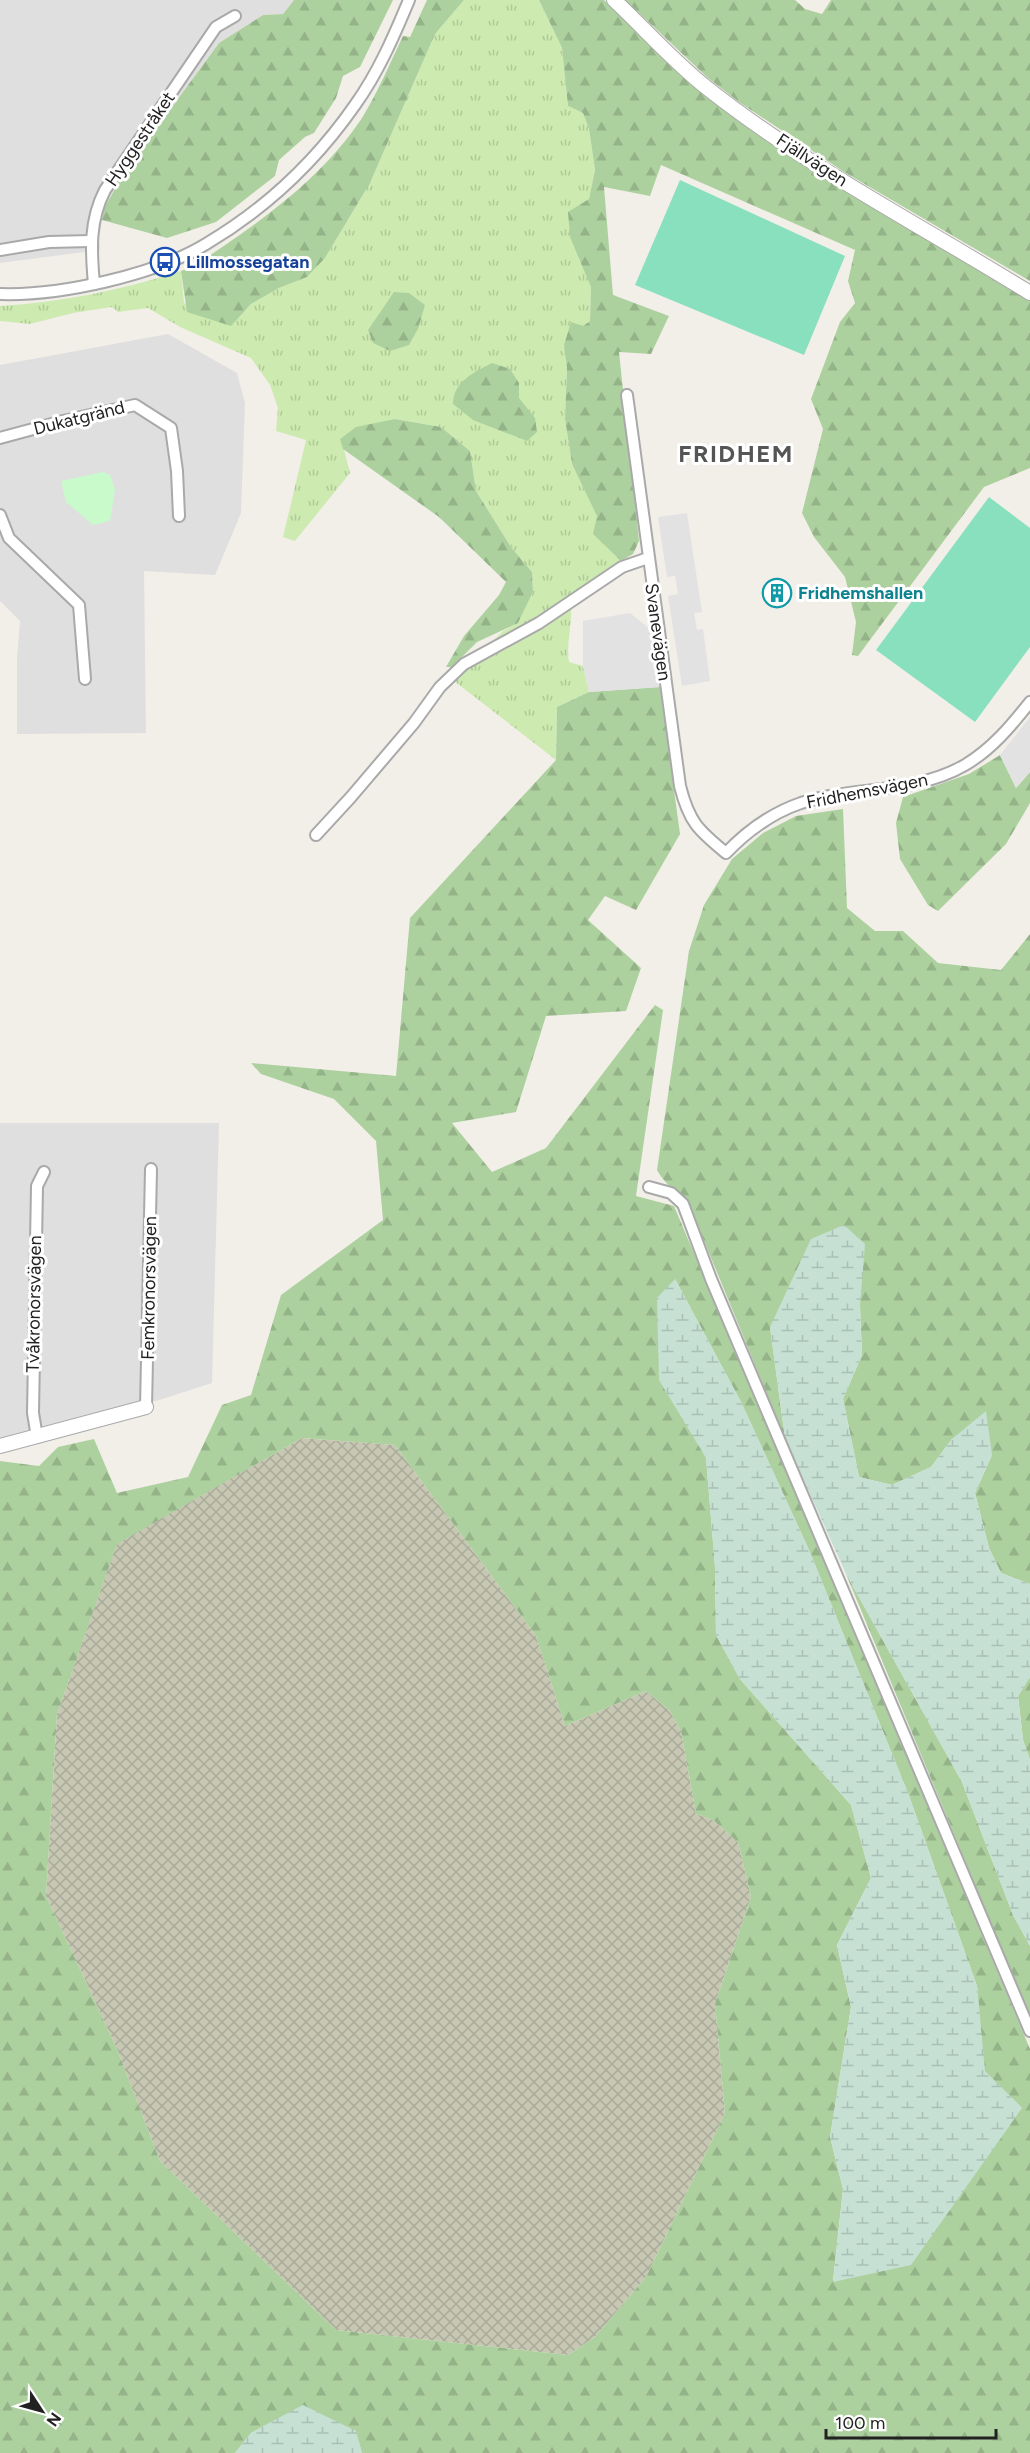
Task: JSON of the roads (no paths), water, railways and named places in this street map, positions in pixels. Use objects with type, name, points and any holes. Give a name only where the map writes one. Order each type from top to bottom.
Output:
[{"type":"street","points":[[0,294],[22,295],[94,284],[150,268],[198,249],[275,195],[310,162],[356,104],[391,42],[409,0]]},
{"type":"street","name":"Fjällvägen","points":[[614,0],[705,86],[732,107],[837,177],[1030,292]]},
{"type":"street","name":"Hyggestråket","points":[[94,284],[91,241],[98,204],[114,176],[212,32],[216,27],[235,16]]},
{"type":"street","points":[[0,250],[49,242],[91,241]]},
{"type":"street","name":"Svanevägen","points":[[627,395],[680,786],[686,810],[693,823],[726,853]]},
{"type":"street","name":"Dukatgränd","points":[[0,438],[135,405],[171,428],[179,516]]},
{"type":"street","points":[[0,515],[9,538],[79,605],[85,679]]},
{"type":"street","points":[[315,835],[351,797],[414,723],[440,687],[464,664],[539,623],[622,567],[648,558]]},
{"type":"street","name":"Fridhemsvägen","points":[[726,853],[760,823],[776,813],[802,803],[834,796],[884,790],[934,779],[963,766],[997,741],[1030,702]]},
{"type":"street","name":"Femkronorsvägen","points":[[146,1407],[151,1169]]},
{"type":"street","name":"Tvåkronorsvägen","points":[[37,1437],[33,1413],[36,1186],[44,1172]]},
{"type":"street","points":[[649,1186],[671,1193],[683,1204],[711,1279],[1030,2031]]},
{"type":"street","points":[[0,1446],[146,1407]]},
{"type":"place","name":"Lillmossegatan","points":[[165,262]]},
{"type":"place","name":"Fridhemshallen","points":[[777,593]]},
{"type":"district","name":"FRIDHEM","points":[[736,454]]}]
